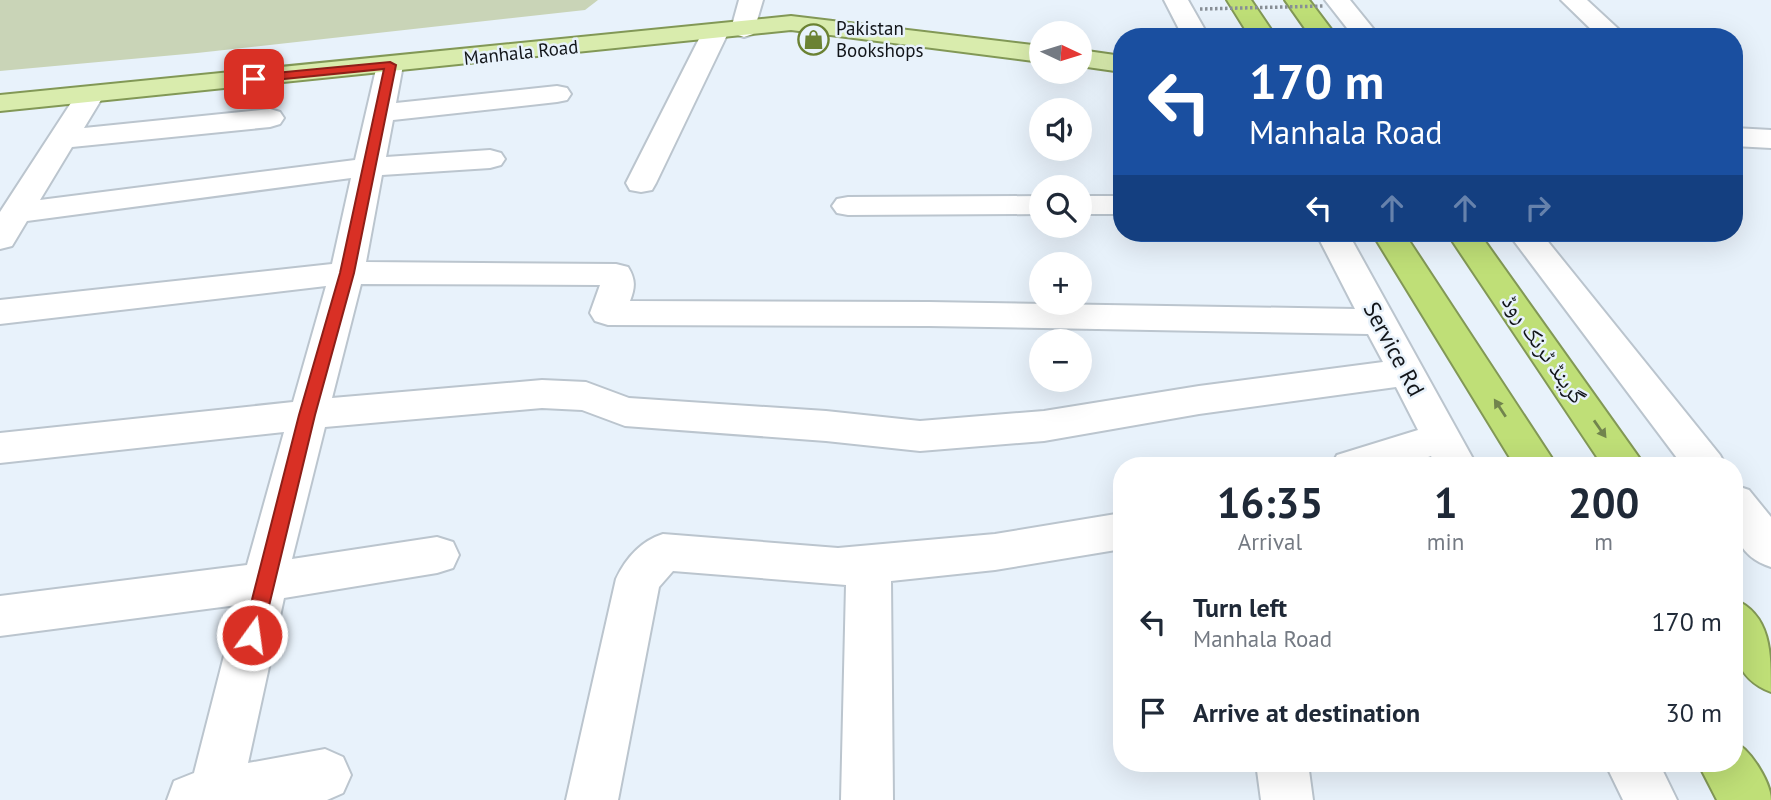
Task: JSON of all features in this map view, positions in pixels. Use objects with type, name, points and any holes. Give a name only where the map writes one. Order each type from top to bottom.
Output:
[{"type":"highway","points":[[1239,0],[1257,28]]},
{"type":"highway","points":[[1297,0],[1317,28]]},
{"type":"highway","points":[[1394,242],[1530,457]]},
{"type":"highway","name":"گرینڈ ٹرنک روڈ","points":[[1469,242],[1619,457]]},
{"type":"highway","points":[[1743,631],[1771,670]]},
{"type":"highway","points":[[1730,772],[1747,800]]},
{"type":"main road","name":"Manhala Road","points":[[0,103],[715,33],[791,23],[1029,53]]},
{"type":"main road","points":[[1092,60],[1113,63]]},
{"type":"street","points":[[744,29],[751,0]]},
{"type":"street","points":[[1176,0],[1191,28]]},
{"type":"street","points":[[1573,0],[1604,28]]},
{"type":"street","points":[[1330,3],[1357,28]]},
{"type":"street","points":[[641,183],[715,33]]},
{"type":"street","points":[[325,775],[207,799],[307,415],[347,273],[390,65]]},
{"type":"street","points":[[380,113],[557,94]]},
{"type":"street","points":[[7,223],[90,95]]},
{"type":"street","points":[[61,139],[270,118]]},
{"type":"street","points":[[1743,137],[1771,139]]},
{"type":"street","points":[[7,223],[369,167],[490,159]]},
{"type":"street","points":[[848,206],[1029,205]]},
{"type":"street","points":[[1092,205],[1113,205]]},
{"type":"street","name":"Service Rd","points":[[1337,242],[1448,452]]},
{"type":"street","points":[[1531,242],[1699,457]]},
{"type":"street","points":[[0,312],[347,273],[616,275],[618,288],[608,313],[915,314],[1379,322]]},
{"type":"street","points":[[0,448],[307,415],[542,394],[586,396],[625,412],[826,426],[920,436],[1044,426],[1199,400],[1407,372]]},
{"type":"street","points":[[1413,457],[1448,452]]},
{"type":"street","points":[[1743,513],[1771,549]]},
{"type":"street","points":[[592,800],[638,579],[663,552],[838,567],[995,552],[1113,532]]},
{"type":"street","points":[[0,616],[265,582],[437,555]]},
{"type":"street","points":[[867,800],[869,564]]},
{"type":"street","points":[[1283,772],[1287,800]]},
{"type":"street","points":[[1636,772],[1651,800]]},
{"type":"path","points":[[1200,9],[1330,3]]},
{"type":"green space","points":[[0,0],[598,0],[585,10],[197,53],[0,71]]},
{"type":"place","name":"Pakistan Bookshops","points":[[813,39]]},
{"type":"route","points":[[252,635],[307,415],[347,273],[390,65],[254,79]]}]
